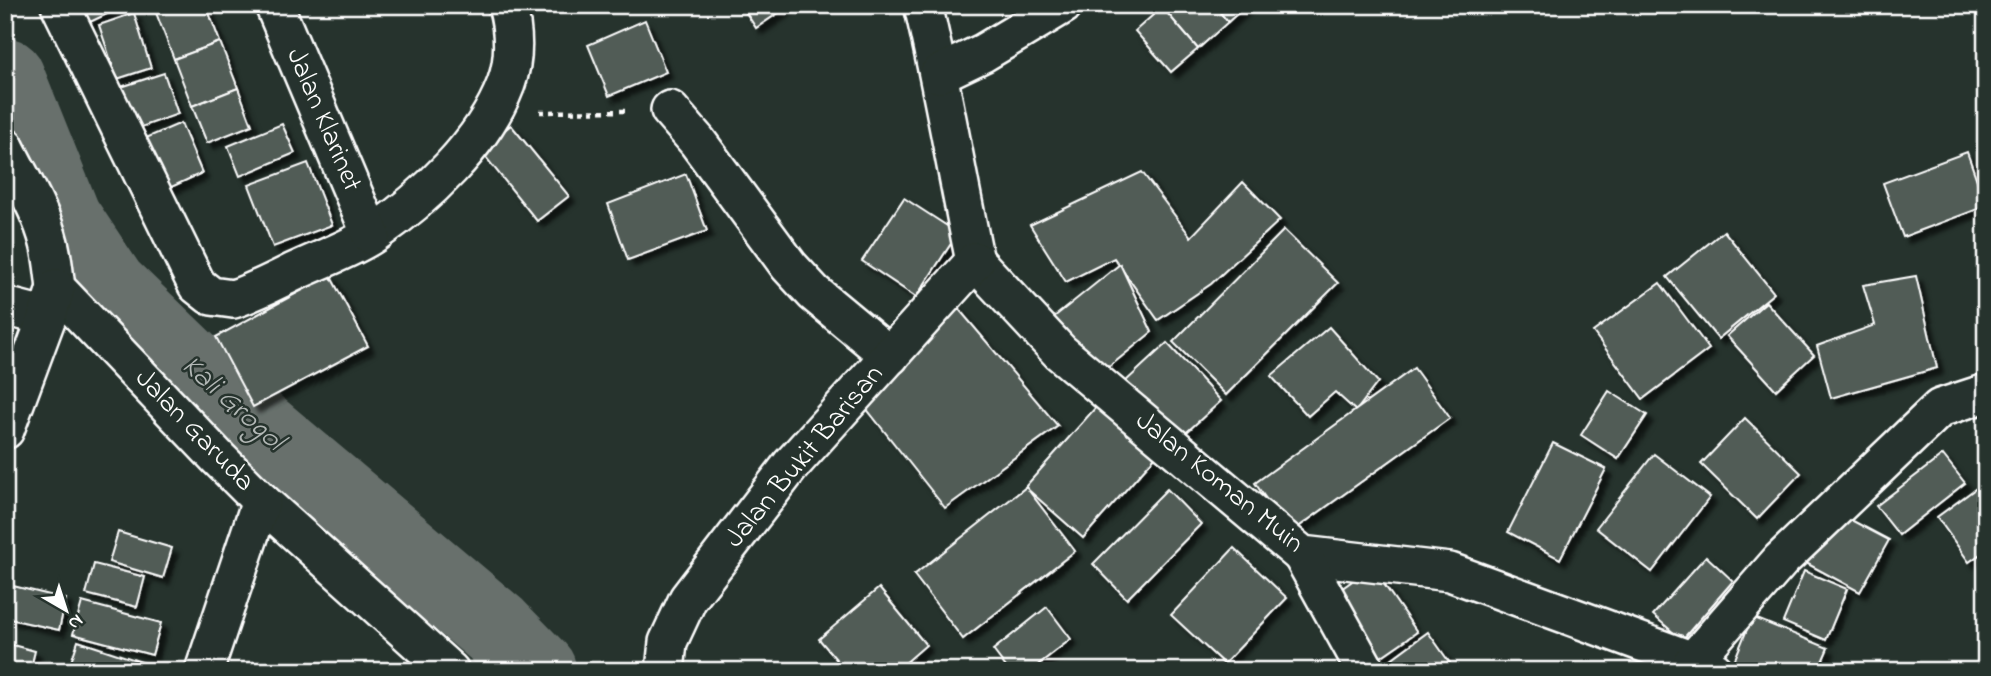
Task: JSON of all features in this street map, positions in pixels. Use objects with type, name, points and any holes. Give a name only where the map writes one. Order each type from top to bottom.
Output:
[{"type":"street","points":[[60,5],[197,285],[211,296],[233,299],[371,235],[429,190],[458,159],[493,113],[507,82],[512,56],[510,18]]},
{"type":"street","name":"Jalan Klarinet","points":[[274,5],[371,235]]},
{"type":"street","points":[[923,5],[975,261]]},
{"type":"street","points":[[939,74],[983,53],[1063,5]]},
{"type":"street","points":[[670,110],[697,141],[789,266],[814,293],[890,356]]},
{"type":"street","points":[[5,146],[40,219],[49,241],[54,265],[51,302],[5,430]]},
{"type":"street","name":"Jalan Bukit Barisan","points":[[665,671],[668,642],[688,599],[790,465],[975,261]]},
{"type":"street","name":"Jalan Koman Muin","points":[[975,261],[1060,352],[1302,555],[1450,572],[1703,666]]},
{"type":"street","points":[[5,306],[51,302]]},
{"type":"street","name":"Jalan Garuda","points":[[51,302],[261,500],[450,671]]},
{"type":"street","points":[[1703,666],[1781,560],[1940,408],[1986,393]]},
{"type":"street","points":[[204,671],[261,500]]},
{"type":"street","points":[[1302,555],[1366,671]]},
{"type":"path","points":[[493,113],[670,110]]},
{"type":"building","points":[[80,5],[126,5],[88,23]]},
{"type":"building","points":[[153,5],[206,5],[220,42],[174,59]]},
{"type":"building","points":[[741,5],[790,5],[756,28]]},
{"type":"building","points":[[1214,5],[1228,22],[1198,49],[1162,7]]},
{"type":"building","points":[[1214,5],[1247,5],[1228,22]]},
{"type":"building","points":[[1162,7],[1198,49],[1171,72],[1135,31]]},
{"type":"building","points":[[134,13],[151,68],[117,79],[99,25]]},
{"type":"building","points":[[645,20],[666,72],[609,96],[588,45]]},
{"type":"building","points":[[220,42],[238,88],[192,106],[174,59]]},
{"type":"building","points":[[164,73],[178,114],[130,131],[115,89]]},
{"type":"building","points":[[238,88],[252,125],[207,143],[192,106]]},
{"type":"building","points":[[181,123],[202,173],[167,189],[146,138]]},
{"type":"building","points":[[282,124],[295,153],[240,176],[228,146]]},
{"type":"building","points":[[511,125],[569,196],[537,221],[480,150]]},
{"type":"building","points":[[1967,152],[1986,206],[1903,237],[1883,183]]},
{"type":"building","points":[[308,163],[332,225],[273,247],[249,185]]},
{"type":"building","points":[[1142,172],[1191,237],[1243,182],[1280,220],[1211,284],[1158,320],[1114,258],[1066,282],[1030,225]]},
{"type":"building","points":[[686,174],[707,231],[628,260],[608,204]]},
{"type":"building","points":[[904,198],[958,233],[916,297],[862,261]]},
{"type":"building","points":[[1284,230],[1338,283],[1226,395],[1173,342]]},
{"type":"building","points":[[1724,231],[1774,293],[1718,339],[1667,277]]},
{"type":"building","points":[[1120,264],[1152,332],[1104,371],[1054,317]]},
{"type":"building","points":[[330,275],[368,346],[253,407],[216,337]]},
{"type":"building","points":[[1916,276],[1937,368],[1831,398],[1817,346],[1875,325],[1863,285]]},
{"type":"building","points":[[1660,283],[1709,349],[1643,399],[1593,332]]},
{"type":"building","points":[[952,301],[1058,426],[945,508],[862,403]]},
{"type":"building","points":[[1766,302],[1814,355],[1776,390],[1727,336]]},
{"type":"building","points":[[1329,327],[1378,382],[1356,411],[1335,392],[1308,416],[1271,376]]},
{"type":"building","points":[[1167,343],[1221,401],[1178,440],[1125,382]]},
{"type":"building","points":[[1414,368],[1450,418],[1290,533],[1255,483]]},
{"type":"building","points":[[1609,391],[1647,415],[1618,459],[1581,435]]},
{"type":"building","points":[[1097,406],[1155,457],[1083,538],[1025,487]]},
{"type":"building","points":[[1745,418],[1801,473],[1757,519],[1701,464]]},
{"type":"building","points":[[1553,443],[1606,469],[1560,559],[1508,532]]},
{"type":"building","points":[[1654,454],[1710,497],[1652,572],[1596,528]]},
{"type":"building","points":[[1943,455],[1965,483],[1899,535],[1876,506]]},
{"type":"building","points":[[1986,481],[1986,550],[1969,562],[1937,517]]},
{"type":"building","points":[[1026,487],[1075,551],[963,639],[914,575]]},
{"type":"building","points":[[1167,489],[1201,524],[1127,599],[1093,564]]},
{"type":"building","points":[[1834,511],[1889,540],[1860,592],[1806,563]]},
{"type":"building","points":[[118,532],[172,548],[163,578],[109,562]]},
{"type":"building","points":[[1234,548],[1287,598],[1224,664],[1171,615]]},
{"type":"building","points":[[1706,556],[1733,581],[1682,640],[1653,615]]},
{"type":"building","points":[[94,564],[145,577],[137,607],[86,594]]},
{"type":"building","points":[[1372,567],[1417,632],[1372,663],[1327,599]]},
{"type":"building","points":[[1804,571],[1847,589],[1826,640],[1783,622]]},
{"type":"building","points":[[5,584],[66,599],[59,630],[5,618]]},
{"type":"building","points":[[879,588],[926,645],[896,671],[846,671],[819,639]]},
{"type":"building","points":[[82,602],[161,623],[152,655],[73,634]]},
{"type":"building","points":[[1047,607],[1071,639],[1030,671],[1009,671],[993,650]]},
{"type":"building","points":[[1752,617],[1828,648],[1818,671],[1730,671]]},
{"type":"building","points":[[1428,632],[1452,666],[1446,671],[1375,671]]},
{"type":"building","points":[[78,641],[145,663],[142,671],[68,671]]},
{"type":"building","points":[[5,643],[35,651],[30,671],[5,671]]},
{"type":"waterway","name":"Kali Grogol","points":[[5,77],[62,219],[108,288],[223,399],[496,629],[537,671]]}]
